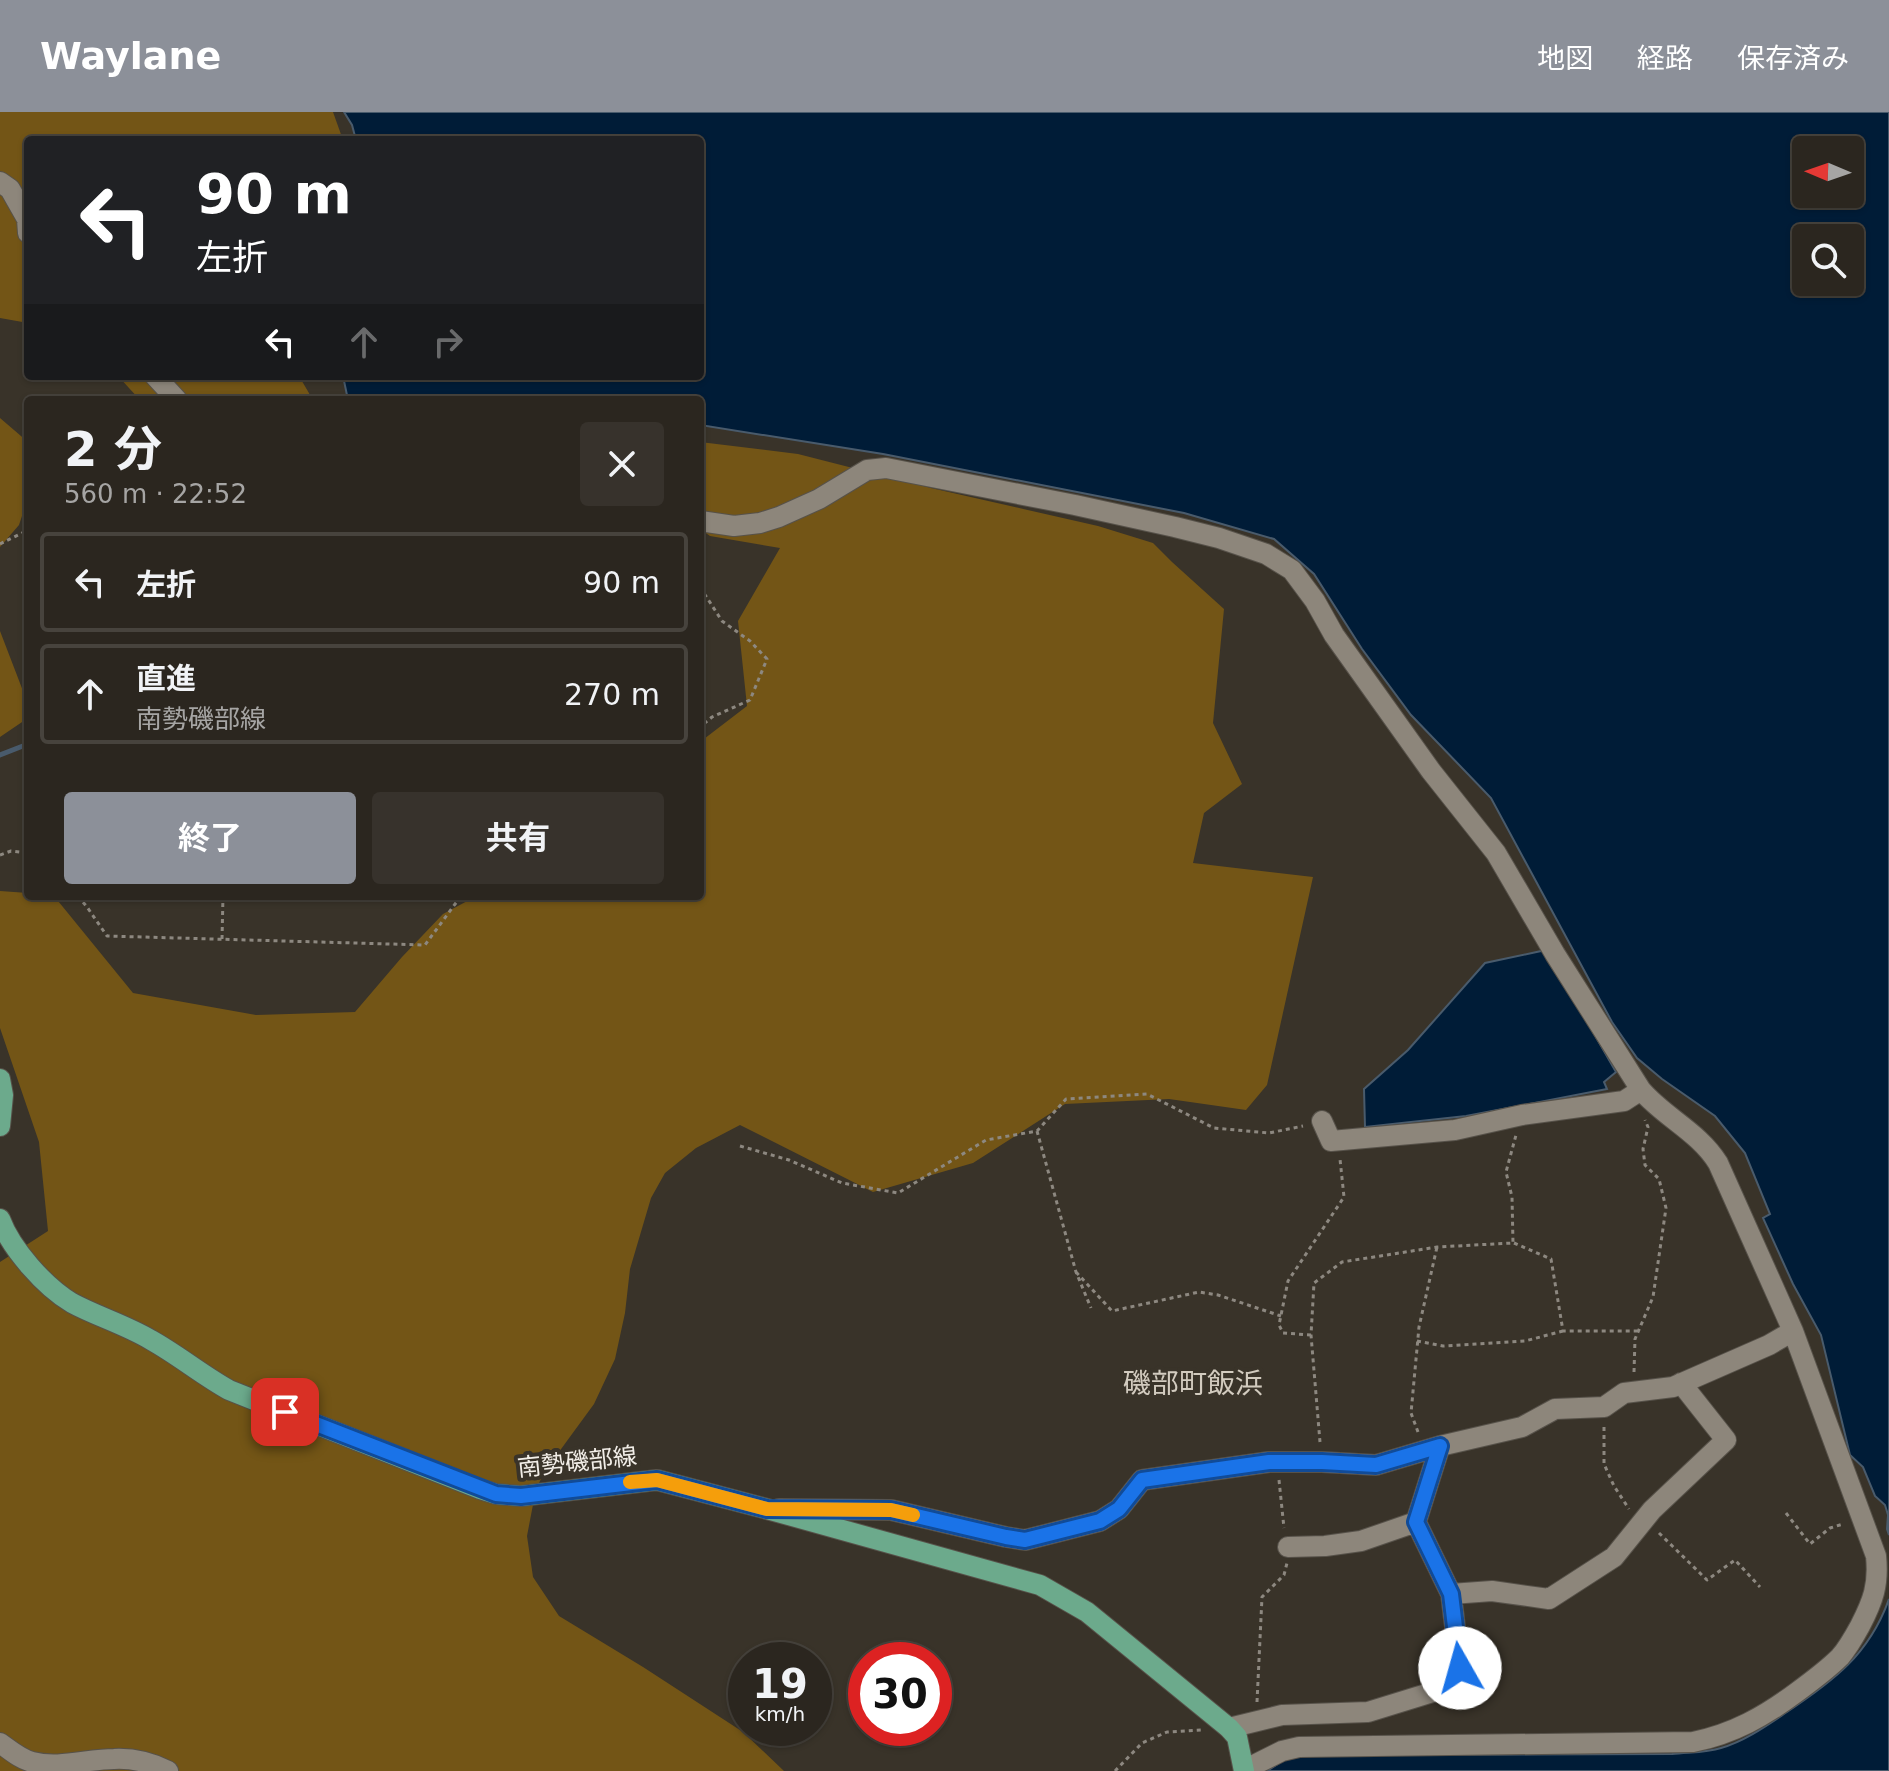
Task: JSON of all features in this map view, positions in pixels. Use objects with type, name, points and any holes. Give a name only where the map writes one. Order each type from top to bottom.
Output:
[{"type":"main road","points":[[0,1079],[3,1095],[0,1126]]},
{"type":"main road","name":"南勢磯部線","points":[[0,1219],[24,1259],[56,1291],[73,1303],[150,1339],[229,1390],[480,1489],[521,1496],[657,1480],[1040,1585],[1087,1612],[1229,1728],[1237,1737],[1244,1770]]},
{"type":"street","points":[[0,182],[10,189],[24,214]]},
{"type":"street","points":[[159,380],[173,396]]},
{"type":"street","points":[[704,522],[734,526],[760,523],[819,499],[867,470],[886,468],[1060,502],[1219,538],[1266,554],[1292,570],[1422,759],[1496,853],[1608,1040],[1633,1096]]},
{"type":"street","points":[[1244,1770],[1282,1751],[1299,1747],[1693,1742],[1726,1733],[1770,1712],[1841,1656],[1873,1601],[1878,1570],[1876,1556],[1793,1331],[1718,1163],[1702,1141],[1659,1109],[1633,1096],[1455,1130],[1331,1141],[1322,1121]]},
{"type":"street","points":[[767,1509],[891,1510],[1025,1540],[1100,1521],[1119,1509],[1142,1480],[1278,1462],[1376,1465],[1522,1427],[1555,1409],[1604,1407],[1624,1393],[1673,1387],[1769,1345],[1793,1331]]},
{"type":"street","points":[[1451,1594],[1492,1591],[1549,1599],[1614,1557],[1643,1522],[1726,1440],[1681,1383]]},
{"type":"street","points":[[1229,1728],[1282,1715],[1368,1712],[1449,1687],[1460,1668],[1451,1594],[1416,1522],[1433,1448]]},
{"type":"street","points":[[1288,1547],[1361,1541],[1416,1522]]},
{"type":"street","points":[[0,1743],[34,1763],[133,1759],[168,1771]]},
{"type":"path","points":[[0,544],[24,532]]},
{"type":"path","points":[[704,593],[722,621],[750,641],[767,659],[750,700],[704,724]]},
{"type":"path","points":[[0,855],[11,851],[24,853]]},
{"type":"path","points":[[81,900],[107,936],[425,945],[458,900]]},
{"type":"path","points":[[222,939],[223,900]]},
{"type":"path","points":[[740,1146],[789,1160],[842,1183],[898,1193],[986,1140],[1037,1131],[1066,1099],[1147,1094],[1214,1128],[1269,1133],[1322,1121]]},
{"type":"path","points":[[1633,1096],[1648,1127],[1643,1149],[1645,1165],[1659,1179],[1666,1208],[1653,1297],[1635,1339],[1634,1392]]},
{"type":"path","points":[[1513,1243],[1512,1197],[1506,1172],[1522,1115]]},
{"type":"path","points":[[1037,1131],[1076,1272],[1091,1308]]},
{"type":"path","points":[[1311,1335],[1283,1333],[1279,1325],[1288,1281],[1344,1197],[1340,1155],[1331,1141]]},
{"type":"path","points":[[1322,1462],[1311,1335],[1314,1283],[1342,1262],[1437,1247],[1513,1243],[1551,1259],[1563,1331]]},
{"type":"path","points":[[1433,1448],[1411,1413],[1419,1327],[1437,1247]]},
{"type":"path","points":[[1076,1272],[1112,1311],[1199,1292],[1218,1295],[1281,1316]]},
{"type":"path","points":[[1417,1341],[1443,1346],[1525,1341],[1563,1331],[1638,1331]]},
{"type":"path","points":[[1604,1407],[1604,1464],[1614,1486],[1643,1522],[1707,1580],[1735,1560],[1760,1587]]},
{"type":"path","points":[[1256,1722],[1262,1597],[1284,1575],[1289,1555],[1280,1504],[1278,1462]]},
{"type":"path","points":[[1786,1513],[1810,1544],[1830,1528],[1862,1518]]},
{"type":"path","points":[[1115,1771],[1142,1743],[1167,1732],[1229,1728]]},
{"type":"shaded area","points":[[0,112],[333,112],[342,136],[24,136],[24,322],[0,318]]},
{"type":"shaded area","points":[[122,380],[301,380],[311,396],[136,396]]},
{"type":"shaded area","points":[[0,418],[24,439],[24,510],[19,525],[0,547]]},
{"type":"shaded area","points":[[704,442],[798,454],[1098,526],[1153,543],[1224,609],[1213,723],[1242,784],[1204,813],[1193,863],[1313,877],[1267,1085],[1246,1110],[1169,1099],[1065,1104],[973,1163],[873,1192],[740,1125],[696,1148],[665,1173],[651,1198],[630,1269],[615,1359],[594,1404],[545,1471],[536,1489],[527,1536],[533,1577],[559,1616],[728,1722],[728,1746],[758,1746],[784,1771],[0,1771],[0,1262],[48,1231],[39,1142],[0,1028],[0,891],[24,893],[24,900],[57,900],[133,993],[256,1015],[355,1012],[443,914],[469,900],[704,900],[704,739],[747,706],[738,621],[780,548],[710,536],[704,532]]},
{"type":"shaded area","points":[[0,631],[24,694],[24,721],[0,737]]},
{"type":"water","points":[[344,112],[1889,112],[1889,1535],[1885,1505],[1875,1496],[1863,1467],[1850,1455],[1821,1335],[1793,1284],[1763,1218],[1770,1214],[1745,1153],[1715,1116],[1637,1058],[1612,1022],[1491,798],[1411,715],[1362,649],[1314,574],[1274,539],[1184,513],[883,454],[704,426],[704,396],[347,396],[344,380],[704,380],[704,136],[355,136]]},
{"type":"water","points":[[1546,950],[1616,1072],[1604,1082],[1607,1089],[1466,1116],[1365,1127],[1364,1089],[1408,1050],[1485,963]]},
{"type":"water","points":[[1889,1599],[1889,1771],[1267,1771],[1287,1758],[1302,1755],[1672,1754],[1715,1750],[1755,1733],[1804,1701],[1848,1665],[1871,1636]]},
{"type":"waterway","points":[[0,755],[24,746]]},
{"type":"slow traffic","points":[[630,1482],[657,1480],[767,1509],[891,1510],[913,1515]]},
{"type":"district","name":"磯部町飯浜","points":[[1193,1383]]},
{"type":"route","points":[[285,1412],[496,1494],[521,1496],[657,1480],[767,1509],[891,1510],[1025,1540],[1100,1521],[1119,1509],[1142,1480],[1269,1462],[1376,1465],[1440,1446],[1416,1522],[1451,1594],[1460,1668]]}]
